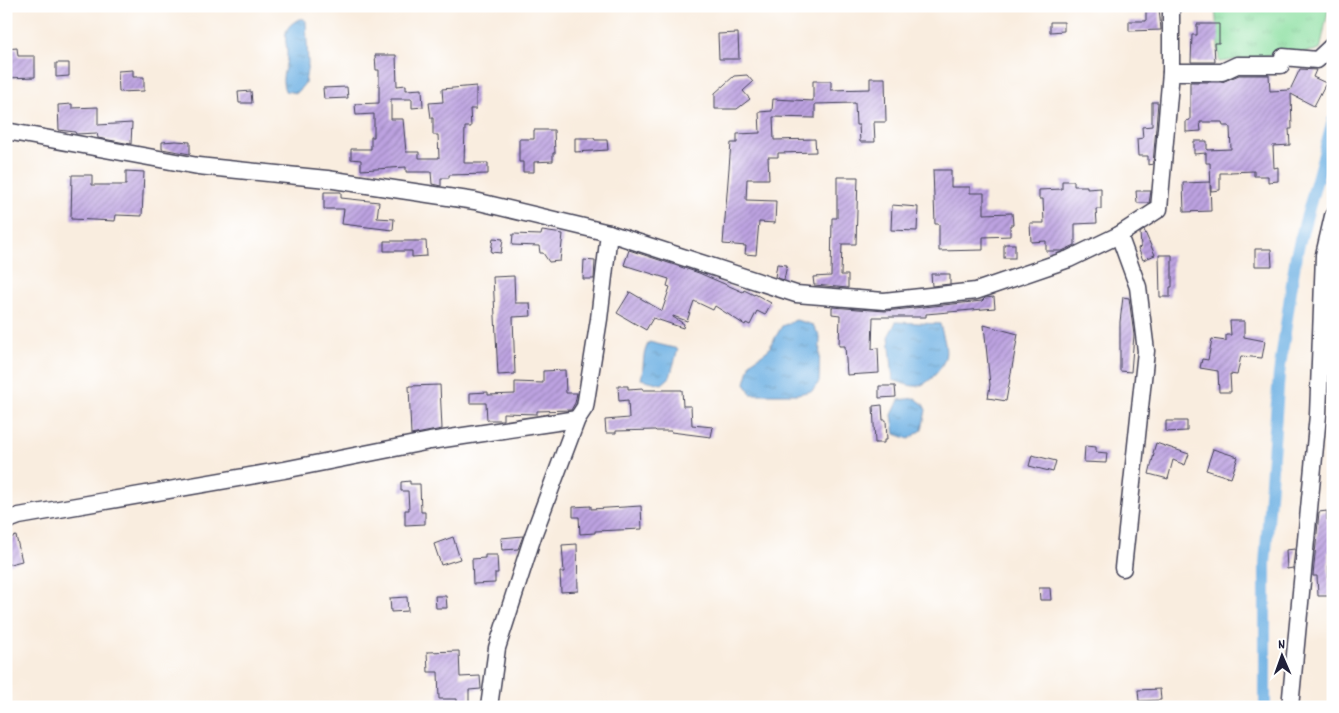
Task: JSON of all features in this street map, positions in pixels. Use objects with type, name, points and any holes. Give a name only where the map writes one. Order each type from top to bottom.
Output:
[{"type":"street","points":[[6,131],[198,166],[327,179],[475,201],[609,233],[796,294],[884,301],[976,291],[1069,259],[1119,236],[1158,209],[1171,72],[1171,6]]},
{"type":"street","points":[[1171,72],[1222,72],[1240,65],[1281,65],[1283,57],[1317,60],[1333,45]]},
{"type":"street","points":[[1290,707],[1318,416],[1324,255],[1333,216]]},
{"type":"street","points":[[489,707],[497,648],[534,533],[577,419],[585,407],[599,319],[609,233]]},
{"type":"street","points":[[1119,236],[1138,287],[1146,351],[1123,568]]},
{"type":"street","points":[[6,521],[19,516],[284,470],[430,441],[577,419]]},
{"type":"green space","points":[[1215,6],[1329,6],[1320,50],[1219,62]]},
{"type":"water","points":[[299,19],[306,21],[308,64],[305,83],[297,93],[285,91],[283,76],[287,58],[286,33],[289,26]]},
{"type":"water","points":[[796,320],[813,325],[820,337],[819,382],[812,391],[797,394],[751,394],[745,383],[751,362],[768,350],[782,326]]},
{"type":"water","points":[[896,322],[940,324],[945,345],[945,358],[937,372],[920,386],[912,386],[893,380],[889,335]]},
{"type":"water","points":[[649,342],[678,349],[670,377],[662,384],[641,379],[644,356]]},
{"type":"water","points":[[915,398],[923,404],[926,410],[922,430],[909,439],[895,434],[892,415],[899,400]]},
{"type":"building","points":[[1146,8],[1159,8],[1161,30],[1129,31],[1129,21],[1146,21]]},
{"type":"building","points":[[1050,22],[1064,22],[1064,31],[1050,32]]},
{"type":"building","points":[[1197,24],[1219,24],[1219,43],[1214,43],[1215,62],[1191,62],[1192,35],[1197,35]]},
{"type":"building","points":[[738,33],[739,59],[719,59],[718,34]]},
{"type":"building","points":[[17,48],[18,56],[35,56],[35,77],[6,78],[6,49]]},
{"type":"building","points":[[375,55],[396,55],[397,86],[406,85],[406,90],[422,89],[423,107],[412,108],[412,99],[391,99],[391,119],[403,119],[406,152],[419,152],[419,158],[439,158],[438,135],[433,135],[433,118],[431,118],[429,103],[443,102],[442,89],[476,86],[476,109],[470,109],[471,127],[465,127],[464,163],[488,163],[488,174],[449,175],[449,178],[441,178],[441,186],[432,184],[431,172],[406,172],[406,167],[361,170],[361,160],[351,159],[351,149],[371,149],[371,137],[374,137],[374,114],[356,115],[355,104],[379,103],[379,70],[376,70]]},
{"type":"building","points":[[56,63],[69,63],[69,76],[56,77]]},
{"type":"building","points":[[1300,69],[1316,70],[1313,77],[1326,83],[1314,106],[1291,94],[1292,129],[1289,129],[1290,145],[1273,146],[1274,168],[1278,167],[1278,181],[1268,182],[1268,176],[1254,176],[1254,171],[1220,173],[1220,190],[1211,191],[1210,163],[1206,163],[1206,153],[1194,154],[1194,141],[1207,141],[1207,150],[1231,149],[1230,128],[1229,126],[1223,126],[1222,122],[1200,122],[1201,131],[1186,132],[1186,121],[1190,120],[1190,82],[1222,82],[1239,75],[1269,75],[1270,91],[1290,90]]},
{"type":"building","points":[[133,70],[133,77],[144,77],[144,91],[119,92],[118,71]]},
{"type":"building","points":[[747,75],[753,82],[743,91],[750,99],[737,109],[715,109],[715,93],[734,76]]},
{"type":"building","points":[[870,78],[885,78],[886,122],[874,122],[875,142],[860,142],[859,125],[856,125],[855,103],[815,104],[815,118],[773,117],[774,140],[815,139],[816,152],[778,153],[778,157],[768,157],[769,179],[747,179],[746,200],[776,201],[775,223],[759,222],[756,255],[745,254],[746,246],[723,244],[731,143],[737,143],[737,134],[760,133],[759,112],[772,111],[773,99],[813,101],[813,81],[831,81],[831,90],[870,89]]},
{"type":"building","points":[[347,87],[348,98],[324,99],[323,88]]},
{"type":"building","points":[[251,91],[252,103],[239,103],[238,92]]},
{"type":"building","points":[[1152,102],[1158,102],[1153,164],[1148,165],[1148,156],[1138,156],[1137,139],[1143,138],[1142,127],[1152,126]]},
{"type":"building","points":[[72,104],[72,108],[98,107],[98,125],[132,123],[131,144],[98,138],[97,133],[76,134],[75,132],[59,130],[58,105]]},
{"type":"building","points":[[534,130],[554,130],[555,153],[553,153],[553,161],[534,162],[534,172],[523,172],[523,162],[519,162],[519,139],[534,139]]},
{"type":"building","points":[[575,138],[607,140],[608,150],[575,152]]},
{"type":"building","points":[[162,142],[190,142],[190,154],[162,149]]},
{"type":"building","points":[[933,170],[951,170],[951,187],[970,187],[970,193],[984,193],[984,214],[1012,213],[1013,225],[1010,225],[1010,236],[983,237],[983,250],[939,251],[939,224],[935,224]]},
{"type":"building","points":[[126,171],[144,172],[142,216],[116,215],[115,221],[71,219],[72,175],[92,175],[92,185],[126,185]]},
{"type":"building","points":[[837,177],[858,177],[856,244],[842,244],[841,275],[848,275],[848,288],[814,285],[813,277],[831,276],[832,218],[837,218]]},
{"type":"building","points":[[1062,181],[1074,181],[1074,186],[1087,186],[1087,189],[1101,188],[1101,209],[1096,209],[1097,223],[1075,224],[1075,245],[1062,251],[1046,251],[1046,241],[1031,242],[1030,223],[1044,223],[1043,199],[1039,199],[1039,190],[1062,189]]},
{"type":"building","points":[[1210,182],[1211,211],[1184,212],[1183,183]]},
{"type":"building","points":[[1136,191],[1151,191],[1149,203],[1137,203]]},
{"type":"building","points":[[324,192],[341,192],[341,198],[379,202],[377,218],[394,219],[393,230],[342,224],[344,209],[324,209]]},
{"type":"building","points":[[892,205],[918,207],[917,231],[891,230]]},
{"type":"building","points":[[1144,230],[1155,255],[1143,260],[1138,248],[1141,247],[1140,233]]},
{"type":"building","points":[[542,231],[563,234],[560,261],[549,262],[543,253],[540,253],[539,246],[512,245],[513,234],[541,235]]},
{"type":"building","points":[[493,238],[503,239],[501,253],[491,252]]},
{"type":"building","points":[[384,241],[426,241],[427,256],[412,257],[412,251],[384,251]]},
{"type":"building","points":[[1004,244],[1015,244],[1015,258],[1004,258]]},
{"type":"building","points":[[1255,249],[1271,249],[1272,266],[1255,266]]},
{"type":"building","points":[[629,250],[699,273],[743,292],[744,290],[755,294],[771,303],[765,315],[757,311],[750,325],[746,323],[745,325],[715,306],[713,310],[694,301],[687,321],[673,316],[684,324],[683,328],[653,318],[646,330],[617,313],[630,292],[662,311],[670,287],[667,286],[669,279],[624,265]]},
{"type":"building","points":[[1159,255],[1172,255],[1172,287],[1170,287],[1170,297],[1160,297]]},
{"type":"building","points":[[584,260],[595,261],[594,279],[583,279]]},
{"type":"building","points":[[777,264],[787,265],[784,280],[775,277]]},
{"type":"building","points":[[931,274],[950,274],[950,284],[932,286]]},
{"type":"building","points":[[514,276],[515,303],[530,303],[531,316],[513,317],[515,374],[498,375],[493,277]]},
{"type":"building","points":[[994,297],[995,308],[926,314],[926,317],[873,317],[872,349],[878,348],[879,373],[847,375],[845,346],[839,346],[840,315],[832,314],[832,307],[885,311],[982,301],[985,298]]},
{"type":"building","points":[[1123,297],[1129,298],[1134,335],[1131,372],[1120,371],[1120,322]]},
{"type":"building","points":[[1230,321],[1244,321],[1244,337],[1265,341],[1262,358],[1241,356],[1237,375],[1230,374],[1231,392],[1219,392],[1218,371],[1200,368],[1202,359],[1208,360],[1212,339],[1226,341],[1226,335],[1231,335]]},
{"type":"building","points":[[984,325],[1018,334],[1006,401],[988,398],[990,385]]},
{"type":"building","points":[[565,370],[566,393],[577,393],[571,410],[537,411],[537,414],[503,413],[503,420],[487,420],[486,403],[470,403],[470,393],[488,392],[488,395],[515,394],[515,382],[543,383],[543,371]]},
{"type":"building","points":[[440,385],[442,429],[411,435],[409,386]]},
{"type":"building","points":[[618,386],[628,386],[628,389],[643,388],[643,390],[682,390],[683,406],[691,406],[692,425],[713,427],[711,437],[655,430],[606,433],[605,420],[629,418],[628,400],[619,401]]},
{"type":"building","points":[[879,386],[895,386],[896,397],[879,398]]},
{"type":"building","points":[[882,405],[883,420],[886,420],[887,440],[884,440],[884,443],[875,443],[873,406]]},
{"type":"building","points":[[1166,421],[1187,421],[1187,431],[1166,432]]},
{"type":"building","points":[[1156,443],[1189,454],[1185,465],[1173,460],[1168,479],[1149,474]]},
{"type":"building","points":[[1085,446],[1096,447],[1096,452],[1107,453],[1106,463],[1084,462]]},
{"type":"building","points":[[1213,449],[1238,457],[1231,478],[1206,470]]},
{"type":"building","points":[[1032,455],[1056,461],[1053,472],[1029,466]]},
{"type":"building","points":[[410,481],[410,484],[420,484],[421,512],[425,512],[425,524],[405,525],[405,510],[409,510],[408,491],[401,491],[401,482]]},
{"type":"building","points":[[591,506],[591,509],[641,506],[642,529],[595,531],[595,533],[580,534],[579,517],[573,517],[573,507]]},
{"type":"building","points":[[1327,511],[1327,520],[1333,520],[1333,552],[1328,552],[1329,596],[1318,596],[1317,576],[1313,576],[1319,512]]},
{"type":"building","points":[[16,536],[22,561],[6,565],[6,539]]},
{"type":"building","points":[[523,536],[518,549],[502,550],[501,538]]},
{"type":"building","points":[[453,537],[460,559],[441,565],[434,544]]},
{"type":"building","points":[[577,544],[578,591],[561,592],[560,572],[564,572],[562,545]]},
{"type":"building","points":[[1295,549],[1293,568],[1287,569],[1286,550]]},
{"type":"building","points":[[485,555],[497,555],[498,573],[495,573],[495,583],[473,584],[472,559],[485,558]]},
{"type":"building","points":[[1039,588],[1050,588],[1051,600],[1040,600]]},
{"type":"building","points":[[435,596],[446,596],[447,608],[436,608]]},
{"type":"building","points":[[407,597],[408,611],[391,612],[390,598]]},
{"type":"building","points":[[459,651],[460,677],[480,676],[481,689],[469,690],[469,707],[457,707],[457,699],[439,699],[438,672],[428,672],[427,652]]},
{"type":"building","points":[[1160,689],[1161,700],[1139,701],[1138,690]]},
{"type":"waterway","points":[[1265,707],[1265,564],[1279,374],[1296,255],[1333,121]]}]
